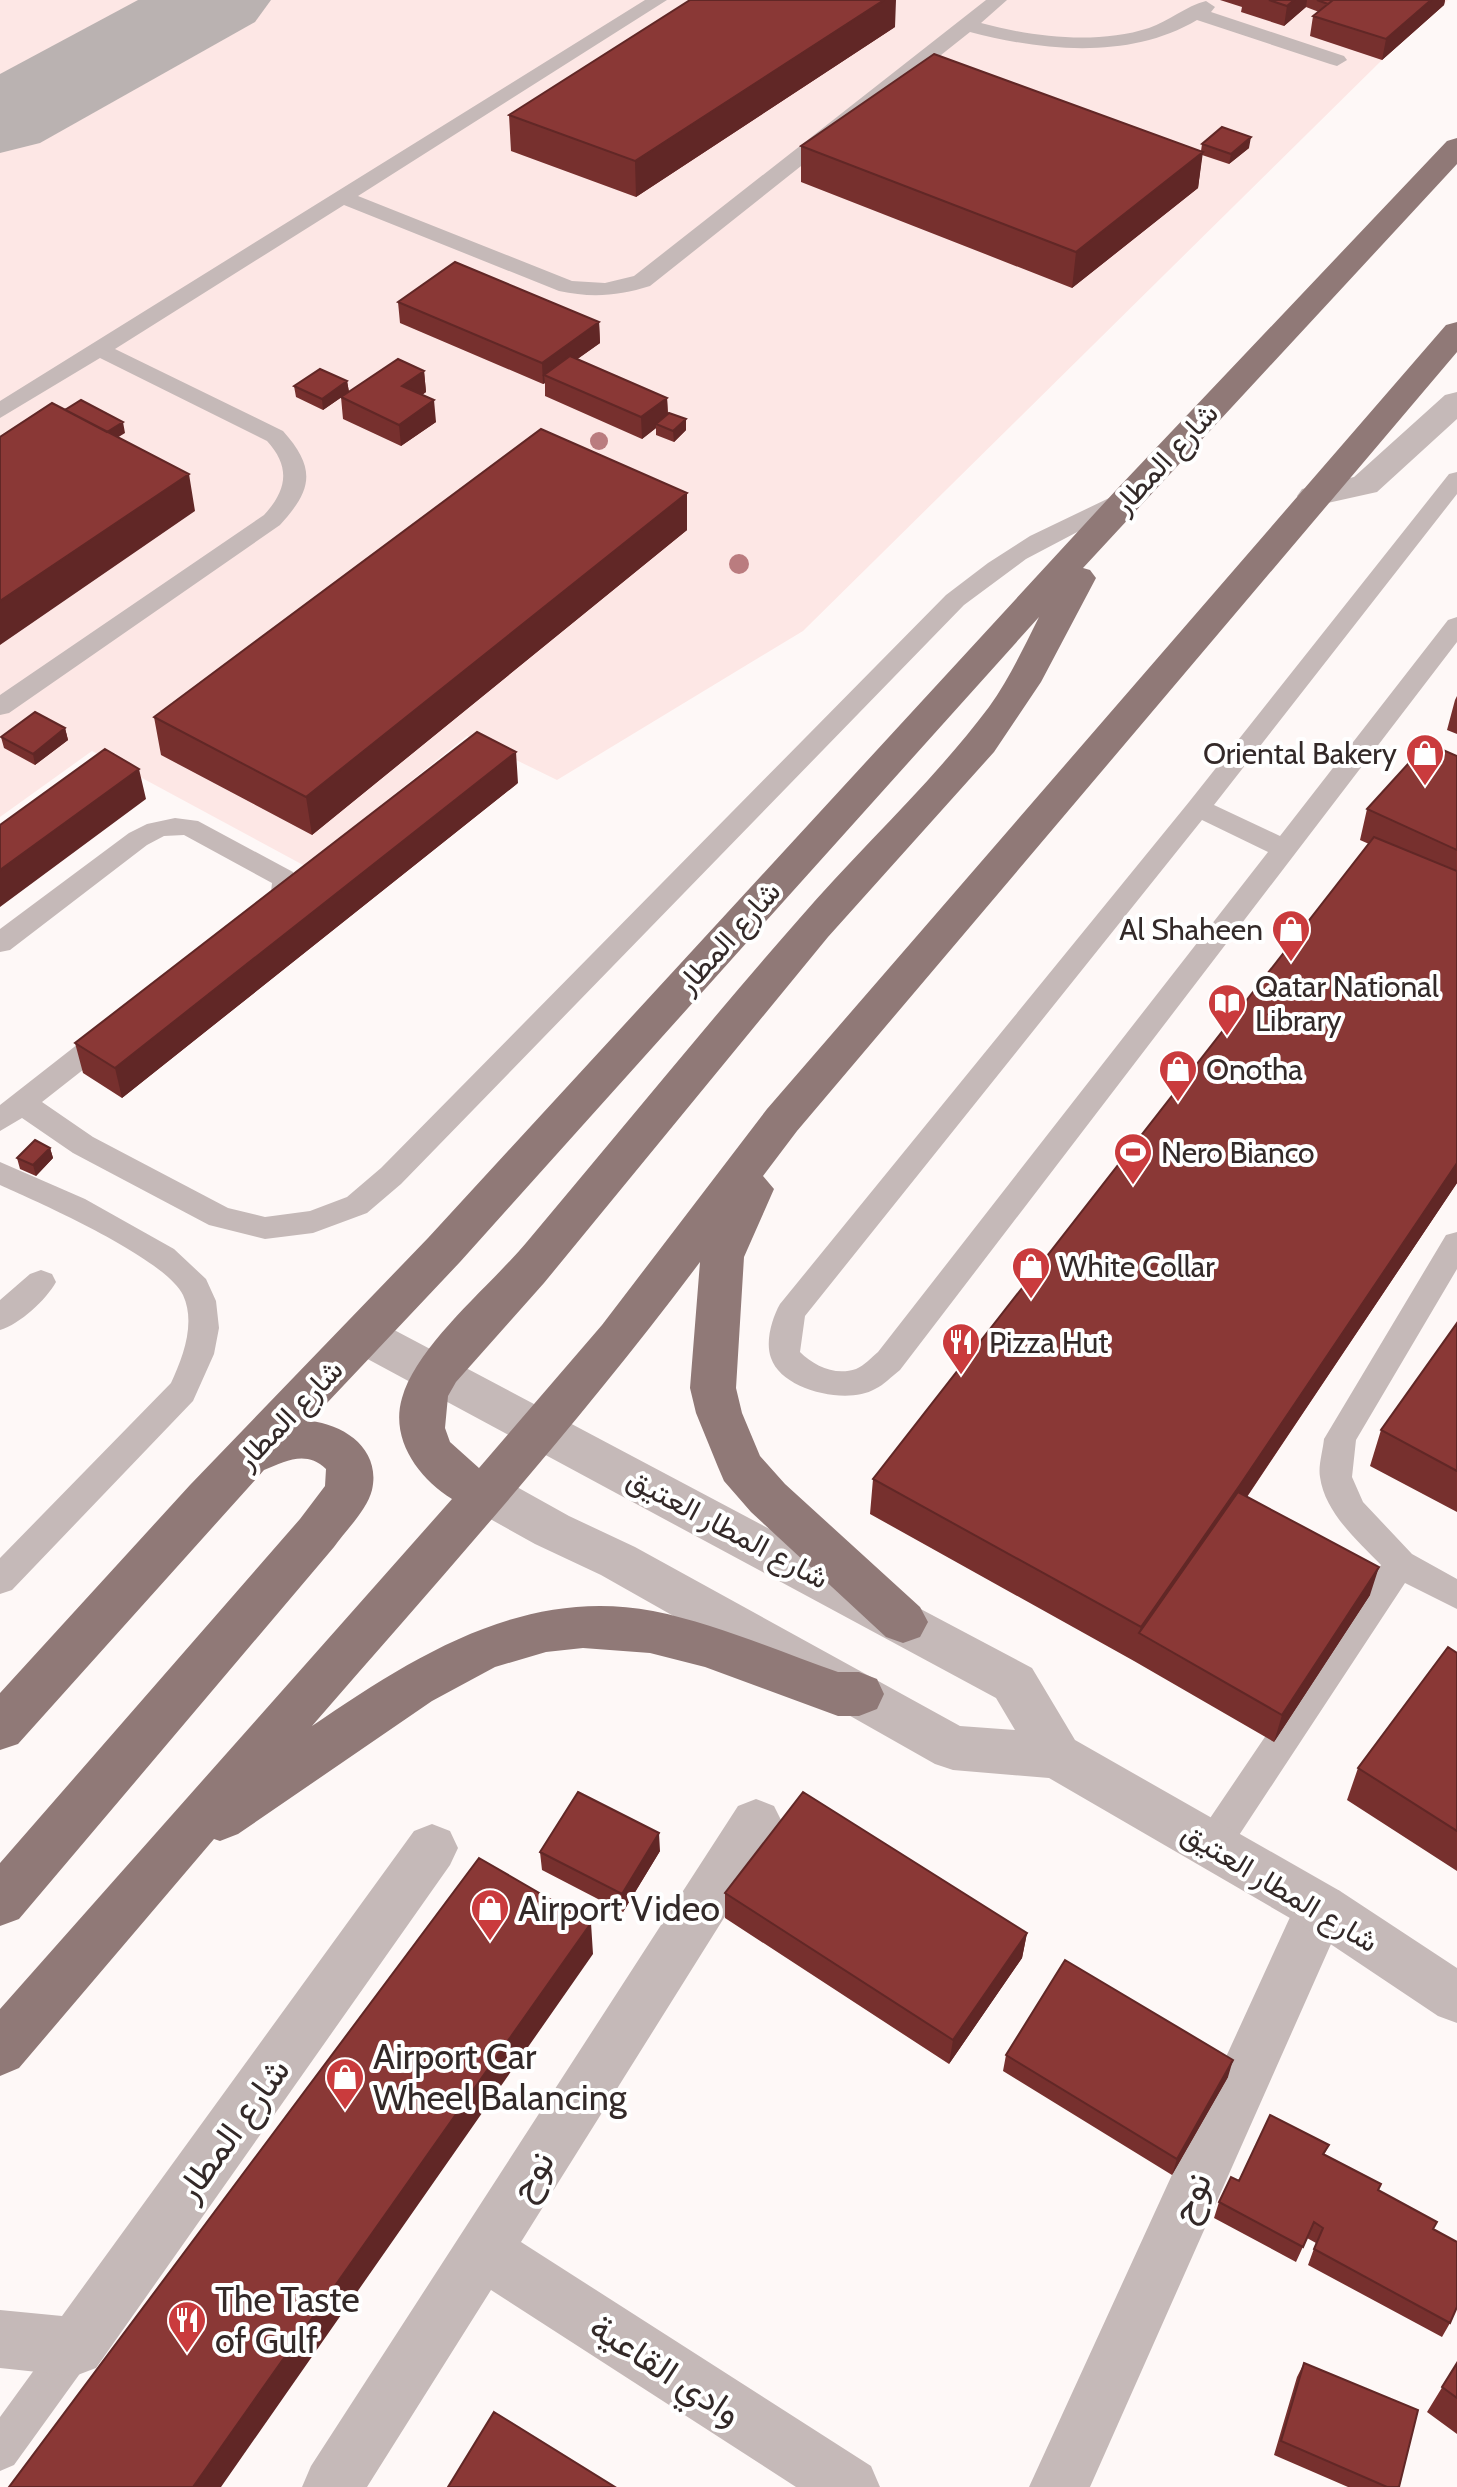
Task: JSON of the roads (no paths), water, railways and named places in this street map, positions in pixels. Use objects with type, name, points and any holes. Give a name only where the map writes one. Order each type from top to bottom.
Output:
[{"type":"highway","name":"شارع المطار","points":[[0,1728],[246,1458],[365,1336],[1130,495],[1457,147]]},
{"type":"highway","points":[[0,2050],[166,1856],[543,1428],[618,1338],[782,1120],[1457,332]]},
{"type":"highway","points":[[484,1492],[448,1472],[438,1463],[426,1442],[422,1407],[437,1374],[515,1286],[815,926],[962,764],[1002,715],[1027,678],[1056,614],[1130,495]]},
{"type":"highway","points":[[782,1120],[722,1257],[713,1388],[719,1413],[741,1467],[783,1514],[903,1622]]},
{"type":"highway","points":[[0,1902],[317,1533],[350,1486],[350,1465],[341,1452],[323,1440],[287,1440],[246,1458]]},
{"type":"highway","points":[[166,1856],[428,1675],[483,1648],[540,1631],[597,1627],[659,1634],[838,1694],[859,1694]]},
{"type":"street","points":[[1314,496],[1365,485],[1457,402]]},
{"type":"street","name":"شارع المطار العتيق","points":[[365,1336],[543,1428],[1014,1683],[1057,1756]]},
{"type":"street","name":"شارع المطار العتيق","points":[[484,1492],[552,1530],[618,1561],[953,1748],[1057,1756],[1321,1908],[1457,1998]]},
{"type":"street","name":"نوح","points":[[332,2487],[756,1822]]},
{"type":"street","name":"شارع المطار","points":[[75,2347],[432,1848]]},
{"type":"street","name":"نوح","points":[[1059,2487],[1321,1908]]},
{"type":"street","name":"وادي القاعية","points":[[483,2251],[850,2487]]},
{"type":"street","points":[[0,2339],[75,2347]]},
{"type":"lane","points":[[0,411],[658,0]]},
{"type":"lane","points":[[345,198],[567,286],[592,291],[619,289],[642,281],[998,0]]},
{"type":"lane","points":[[967,25],[997,34],[1072,43],[1107,41],[1160,30],[1202,10],[1337,60]]},
{"type":"lane","points":[[0,707],[272,520],[285,508],[297,482],[295,460],[275,436],[100,350]]},
{"type":"lane","points":[[1457,479],[1198,808],[791,1312],[785,1336],[785,1356],[803,1375],[833,1383],[864,1381],[889,1361],[1457,625]]},
{"type":"lane","points":[[134,1015],[11,1111],[220,1217],[265,1228],[313,1222],[357,1205],[403,1165],[955,600],[986,572],[1023,548],[1130,495]]},
{"type":"lane","points":[[1198,808],[1282,848]]},
{"type":"lane","points":[[0,943],[138,839],[153,830],[171,825],[189,827],[284,878],[286,888],[283,898],[245,927]]},
{"type":"lane","points":[[0,1173],[36,1188],[169,1261],[194,1285],[204,1319],[201,1356],[182,1392],[0,1580]]},
{"type":"lane","points":[[1457,1243],[1340,1439],[1336,1477],[1350,1510],[1400,1564],[1457,1595]]},
{"type":"lane","points":[[0,1318],[41,1282]]},
{"type":"lane","points":[[1213,1844],[1400,1564]]},
{"type":"lane","points":[[0,2451],[75,2347]]},
{"type":"place","name":"Oriental Bakery","points":[[1425,787]]},
{"type":"place","name":"Al Shaheen","points":[[1291,963]]},
{"type":"place","name":"Qatar National Library","points":[[1227,1037]]},
{"type":"place","name":"Onotha","points":[[1178,1103]]},
{"type":"place","name":"Nero Bianco","points":[[1133,1186]]},
{"type":"place","name":"White Collar","points":[[1031,1300]]},
{"type":"place","name":"Pizza Hut","points":[[961,1376]]},
{"type":"place","name":"Airport Video","points":[[490,1942]]},
{"type":"place","name":"Airport Car Wheel Balancing","points":[[345,2111]]},
{"type":"place","name":"The Taste of Gulf","points":[[187,2354]]}]
